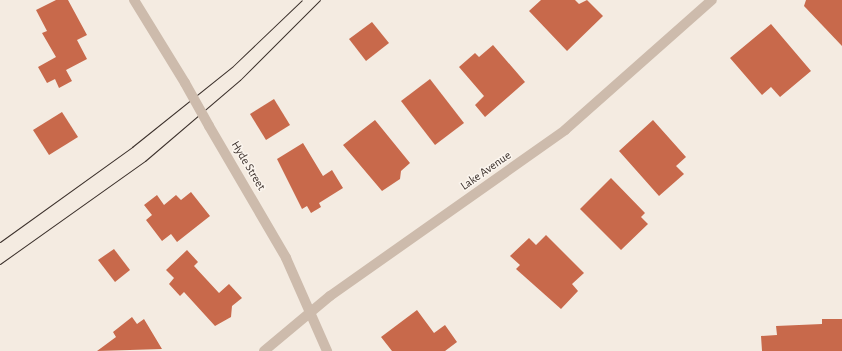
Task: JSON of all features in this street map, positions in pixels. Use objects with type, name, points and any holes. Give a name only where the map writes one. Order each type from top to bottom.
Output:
[{"type":"street","name":"Hyde Street","points":[[134,0],[185,83],[286,258],[311,311],[327,351]]},
{"type":"street","name":"Lake Avenue","points":[[264,351],[311,311],[565,130],[712,0]]},
{"type":"building","points":[[56,0],[68,0],[87,35],[77,40],[87,59],[66,70],[72,81],[59,88],[55,79],[47,83],[38,67],[56,57],[42,33],[47,31],[36,10]]},
{"type":"building","points":[[541,0],[575,0],[579,4],[587,0],[603,16],[567,51],[529,11]]},
{"type":"building","points":[[806,0],[842,0],[842,46],[804,6]]},
{"type":"building","points":[[372,22],[389,43],[366,61],[349,39]]},
{"type":"building","points":[[771,24],[811,71],[780,97],[771,87],[762,95],[730,58]]},
{"type":"building","points":[[493,45],[525,82],[485,117],[475,105],[484,96],[459,67],[475,53],[479,57]]},
{"type":"building","points":[[430,79],[464,123],[435,145],[401,101]]},
{"type":"building","points":[[274,99],[290,125],[266,140],[250,114]]},
{"type":"building","points":[[62,112],[78,137],[49,155],[33,130]]},
{"type":"building","points":[[375,120],[410,163],[401,171],[400,179],[382,191],[343,145]]},
{"type":"building","points":[[653,120],[686,157],[676,166],[684,174],[659,196],[619,151]]},
{"type":"building","points":[[303,143],[323,176],[332,170],[343,188],[319,203],[321,207],[311,213],[307,206],[302,209],[277,159]]},
{"type":"building","points":[[611,178],[645,213],[641,217],[648,224],[621,250],[580,209]]},
{"type":"building","points":[[191,192],[210,216],[177,242],[171,234],[162,241],[146,220],[152,215],[144,205],[157,195],[164,205],[176,195],[181,200]]},
{"type":"building","points":[[546,235],[584,273],[572,284],[578,291],[561,309],[516,269],[520,265],[510,256],[529,238],[536,245]]},
{"type":"building","points":[[114,249],[130,270],[115,282],[98,260]]},
{"type":"building","points":[[187,250],[198,262],[194,266],[219,293],[229,284],[242,298],[232,306],[231,317],[215,326],[184,292],[180,296],[169,284],[174,278],[166,270]]},
{"type":"building","points":[[417,310],[434,333],[445,325],[457,342],[445,351],[392,351],[381,337]]},
{"type":"building","points":[[132,317],[137,324],[144,319],[162,349],[97,351],[116,337],[113,332]]},
{"type":"building","points":[[822,319],[842,319],[842,351],[762,351],[761,336],[777,335],[776,326],[822,324]]},
{"type":"tram line","points":[[0,242],[132,147],[233,66],[302,0]]},
{"type":"tram line","points":[[0,264],[145,161],[240,80],[320,0]]}]
